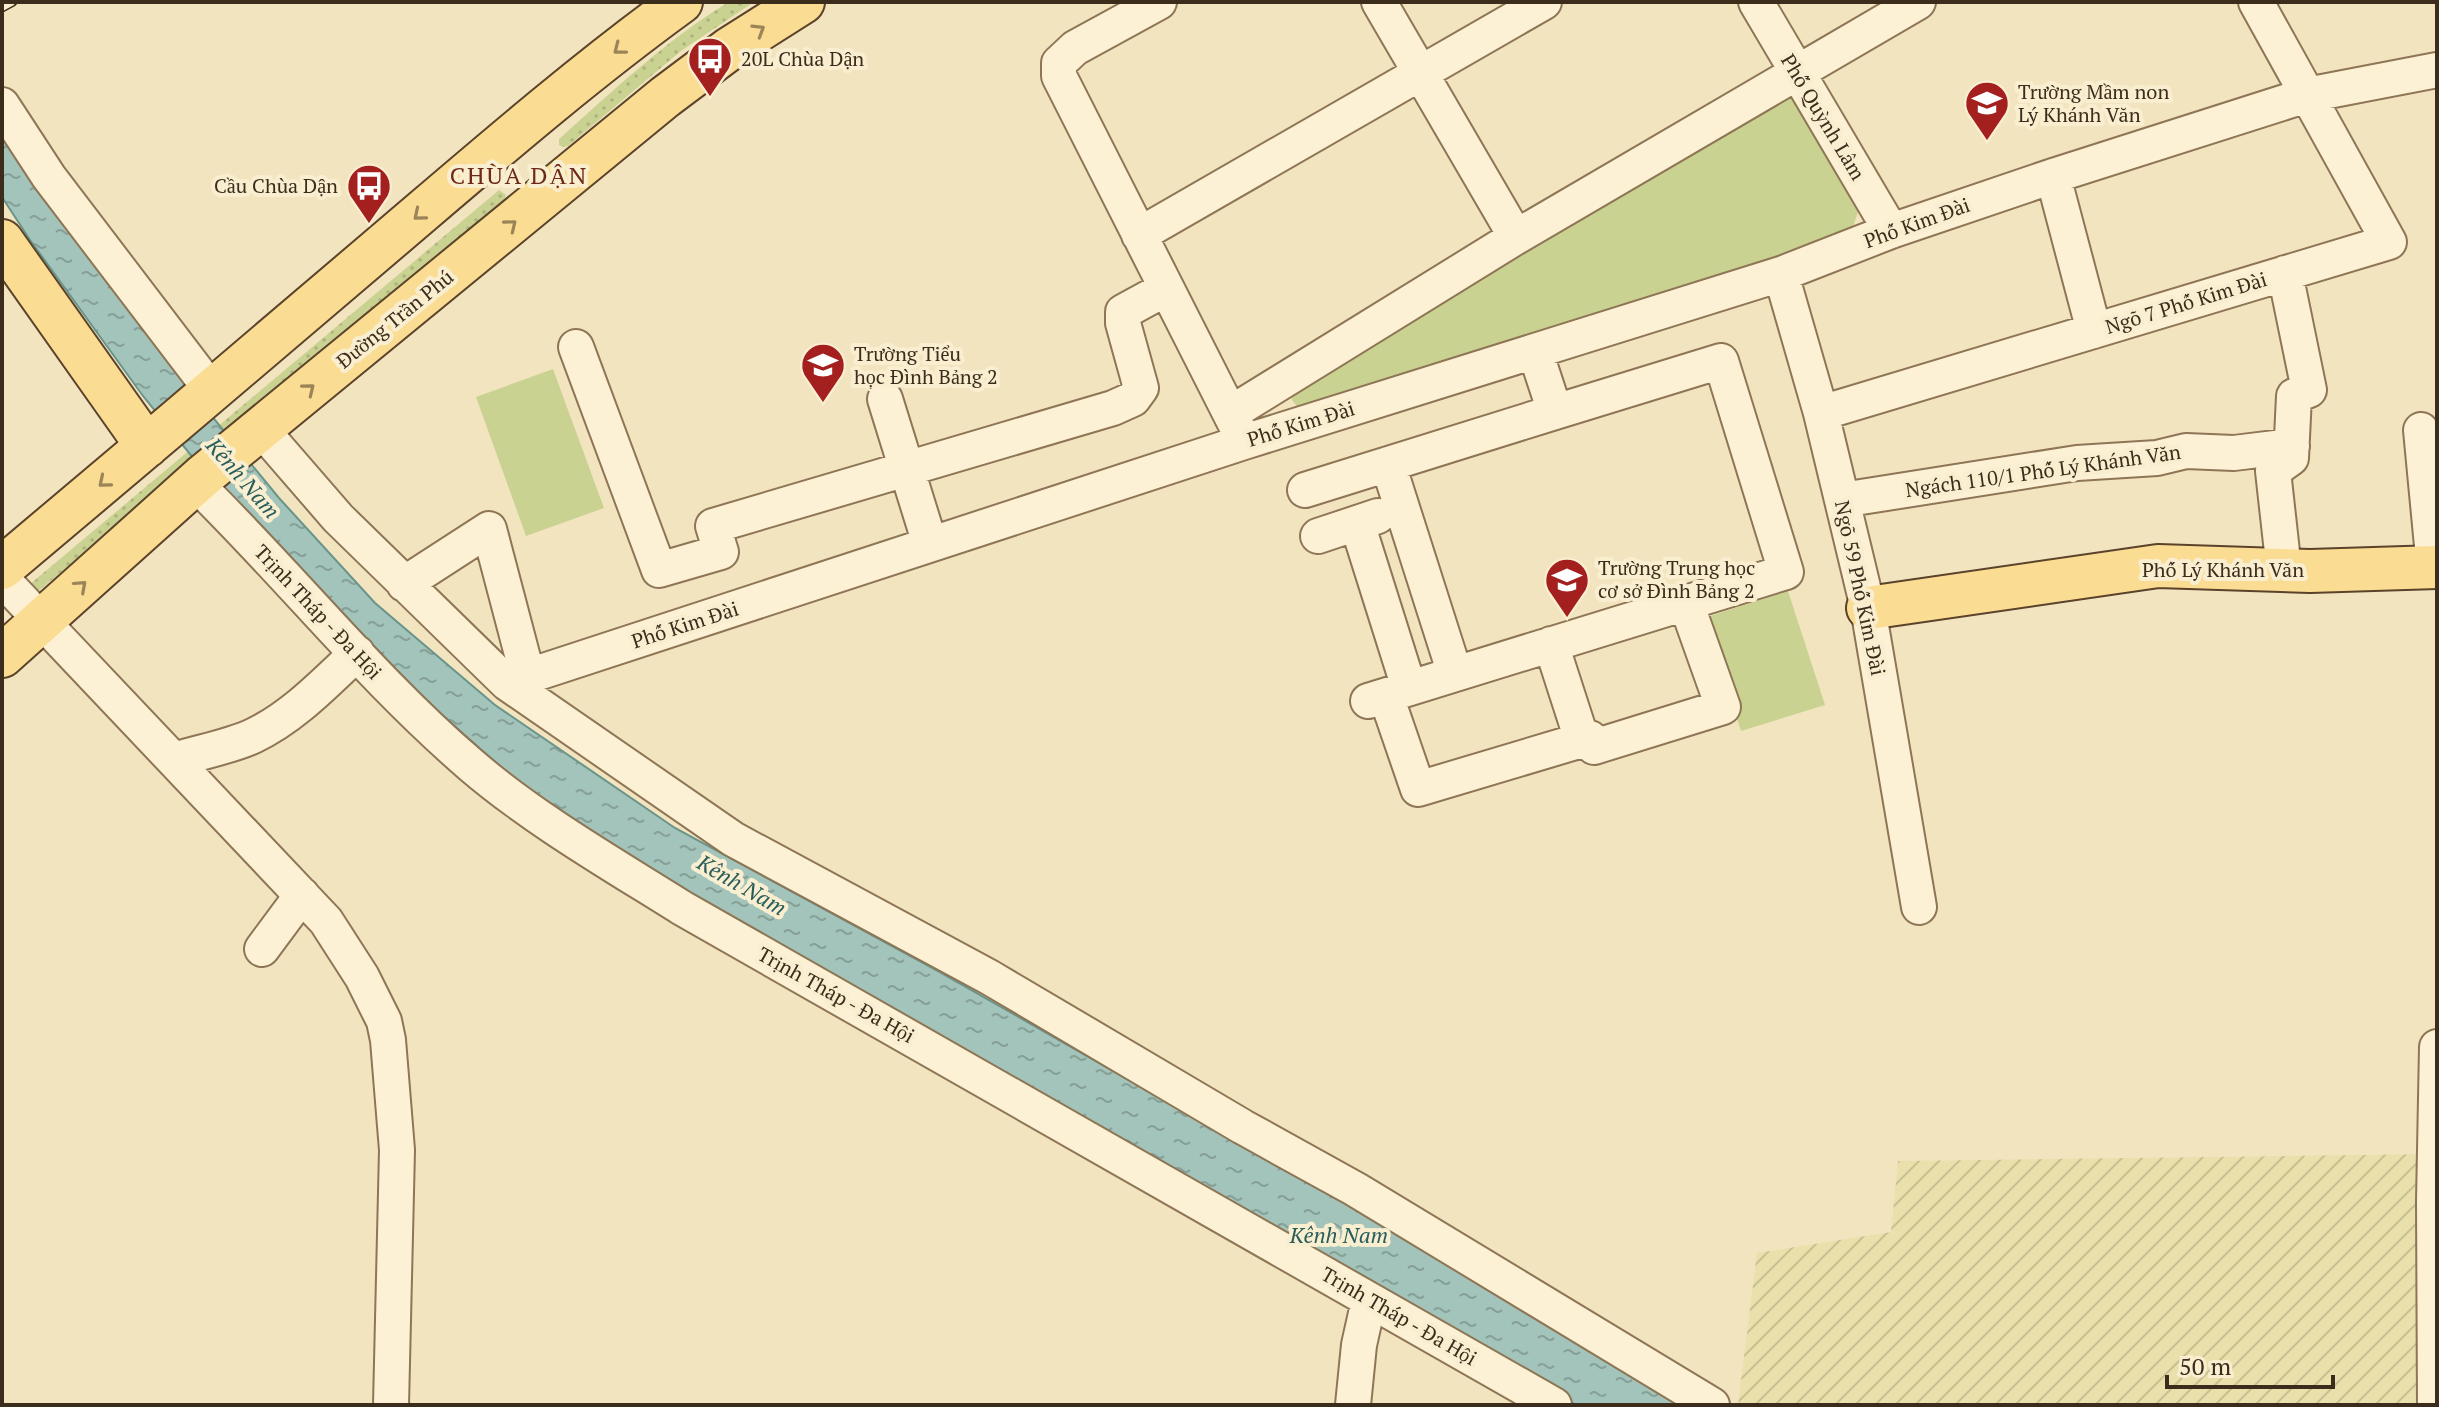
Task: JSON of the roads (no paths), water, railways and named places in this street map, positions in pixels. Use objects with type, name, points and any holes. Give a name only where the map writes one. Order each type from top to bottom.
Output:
[{"type":"main road","points":[[2,568],[520,129],[681,2]]},
{"type":"main road","name":"Đường Trần Phú","points":[[2,656],[199,479],[692,75],[803,2]]},
{"type":"main road","points":[[520,129],[563,182]]},
{"type":"main road","points":[[2,241],[155,439]]},
{"type":"main road","name":"Phố Lý Khánh Văn","points":[[1868,608],[2158,566],[2284,570],[2436,567]]},
{"type":"street","points":[[1159,2],[1075,48],[1064,57],[1058,69],[1066,94],[1237,427],[1516,237],[1918,2]]},
{"type":"street","points":[[1379,2],[1516,237]]},
{"type":"street","points":[[1139,235],[1544,2]]},
{"type":"street","name":"Phố Quỳnh Lâm","points":[[1756,2],[1891,231]]},
{"type":"street","points":[[2256,2],[2307,95]]},
{"type":"street","name":"Phố Kim Đài","points":[[517,680],[930,544],[1237,427],[1535,351],[1781,274],[1891,231],[2307,95],[2437,70]]},
{"type":"street","name":"Ngõ 7 Phố Kim Đài","points":[[1821,413],[2389,242],[2307,95]]},
{"type":"street","points":[[2,105],[59,189],[210,393]]},
{"type":"street","points":[[2053,176],[2094,331]]},
{"type":"street","points":[[2284,570],[2273,471],[2291,458],[2294,396],[2309,390],[2285,273]]},
{"type":"street","name":"Ngõ 59 Phố Kim Đài","points":[[1781,274],[1821,413],[1868,608],[1919,907]]},
{"type":"street","points":[[576,347],[659,570],[721,552],[713,526],[1113,408],[1133,399],[1141,388],[1123,323],[1123,312],[1165,289]]},
{"type":"street","points":[[1535,351],[1555,412]]},
{"type":"street","points":[[1305,490],[1721,361],[1786,572],[1388,695]]},
{"type":"street","points":[[885,399],[930,544]]},
{"type":"street","points":[[2421,430],[2436,567]]},
{"type":"street","points":[[254,433],[404,584],[517,680],[733,839],[989,977],[1243,1127],[1355,1189],[1712,1405]]},
{"type":"street","name":"Ngách 110/1 Phố Lý Khánh Văn","points":[[1842,500],[2077,463],[2157,458],[2186,451],[2234,453],[2292,446]]},
{"type":"street","points":[[1388,464],[1455,674]]},
{"type":"street","name":"Trịnh Tháp - Đa Hội","points":[[199,479],[412,712],[473,767],[564,833],[682,908],[1554,1405]]},
{"type":"street","points":[[1318,536],[1402,508]]},
{"type":"street","points":[[1357,523],[1388,695],[1418,789],[1590,738],[1594,747],[1723,707],[1686,603]]},
{"type":"street","points":[[404,584],[489,529],[517,680]]},
{"type":"street","points":[[2,579],[326,921],[347,949],[384,1021],[397,1150],[391,1405]]},
{"type":"street","points":[[1551,644],[1582,740]]},
{"type":"street","points":[[174,760],[252,737],[282,719],[319,690],[357,653]]},
{"type":"street","points":[[262,949],[302,895]]},
{"type":"street","points":[[2435,1405],[2437,1047]]},
{"type":"street","points":[[1353,1405],[1359,1345],[1369,1300]]},
{"type":"water","name":"Kênh Nam","points":[[2,128],[93,263],[174,370],[279,498],[375,603],[495,705],[675,828],[938,971],[1699,1405],[1576,1405],[1449,1336],[928,1036],[620,853],[511,776],[373,654],[219,490],[143,396],[2,197]]},
{"type":"railway","points":[[2,8],[13,2]]},
{"type":"place","name":"20L Chùa Dận","points":[[710,98]]},
{"type":"place","name":"Trường Mầm non Lý Khánh Văn","points":[[1987,142]]},
{"type":"place","name":"Cầu Chùa Dận","points":[[369,225]]},
{"type":"place","name":"Trường Tiểu học Đình Bảng 2","points":[[823,404]]},
{"type":"place","name":"Trường Trung học cơ sở Đình Bảng 2","points":[[1567,619]]},
{"type":"district","name":"CHÙA DẬN","points":[[519,176]]}]
